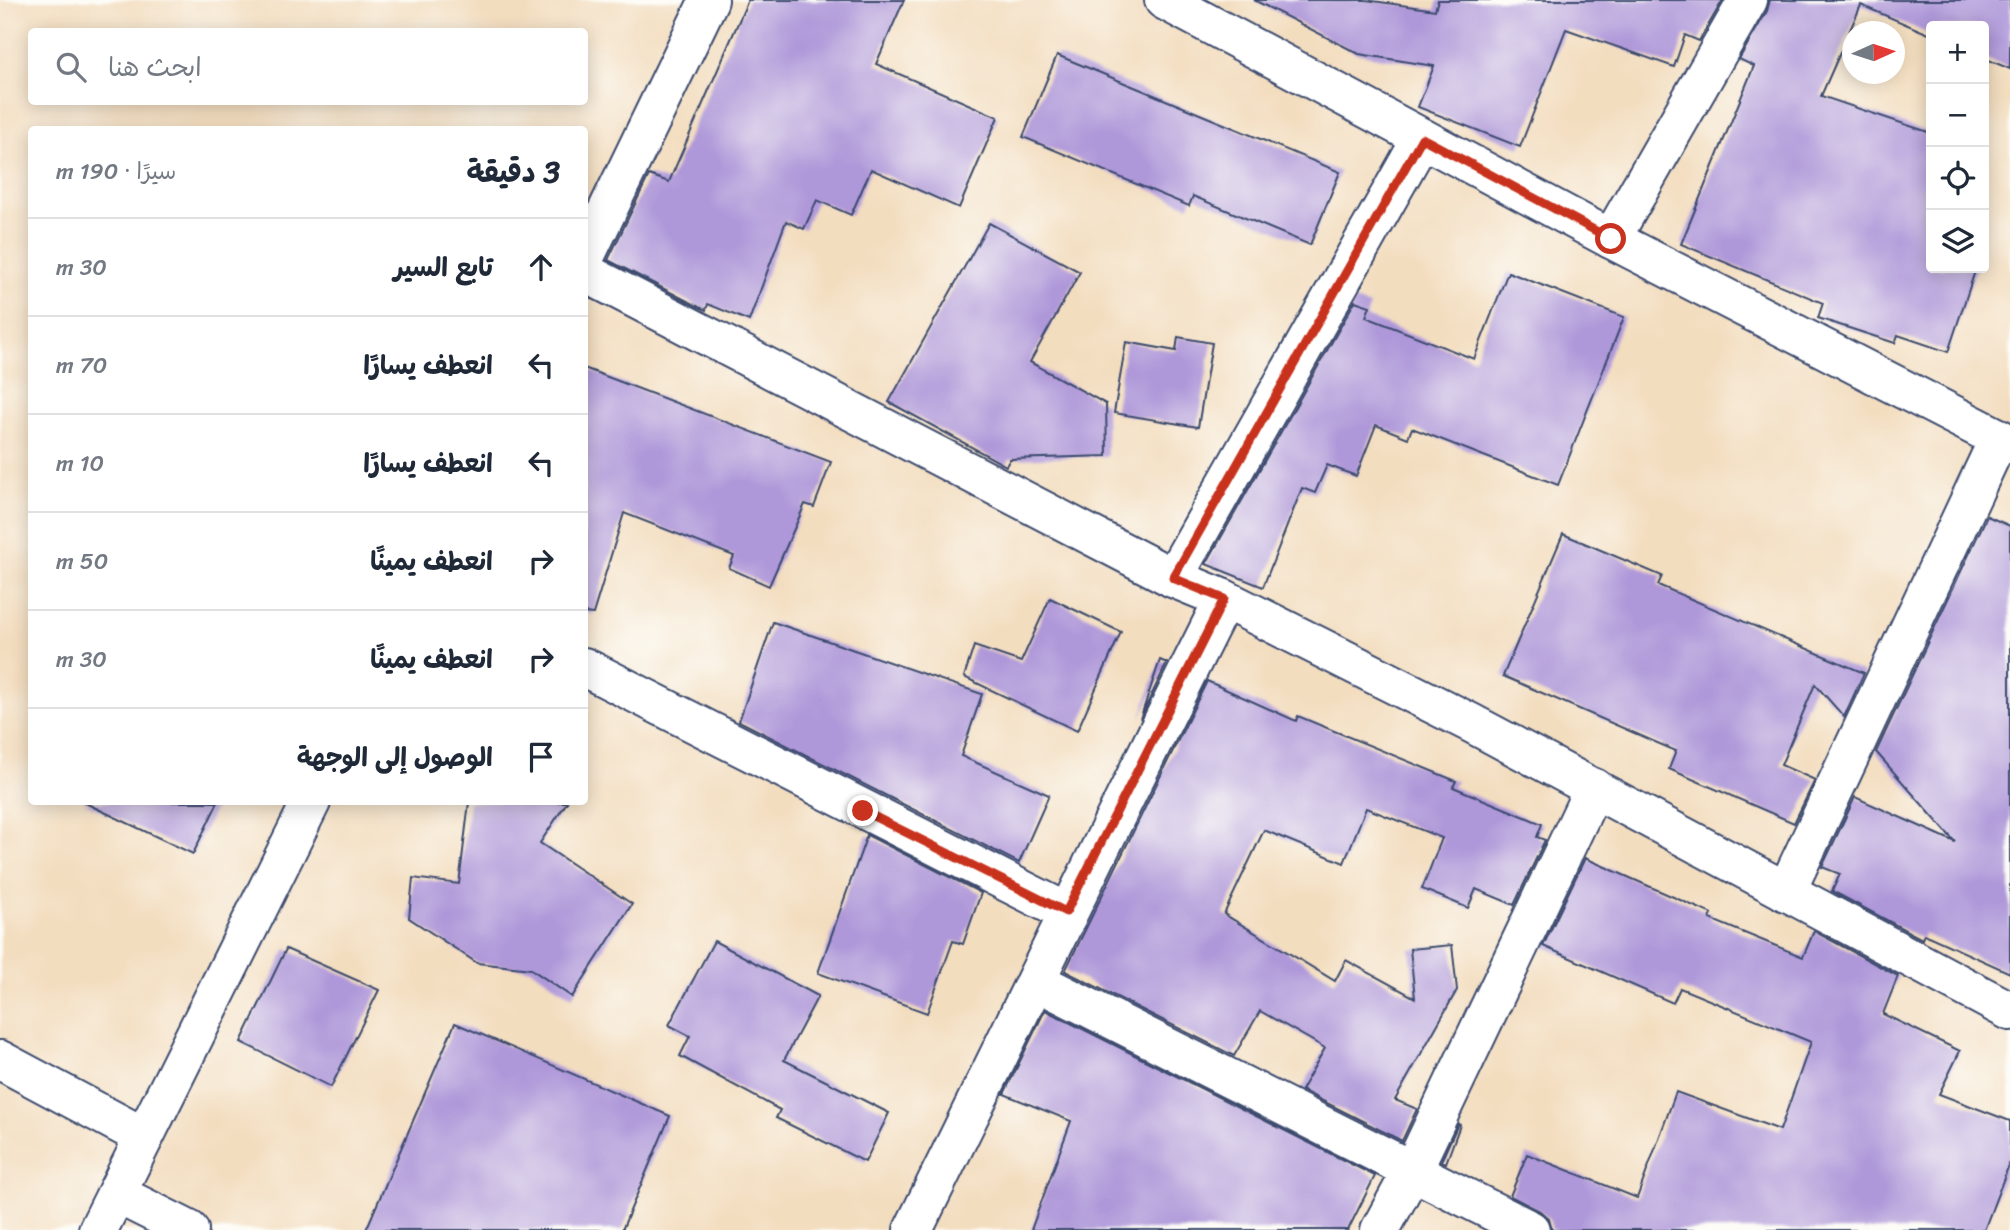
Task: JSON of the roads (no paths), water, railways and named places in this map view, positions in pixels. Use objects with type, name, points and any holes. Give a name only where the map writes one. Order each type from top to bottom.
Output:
[{"type":"street","points":[[588,251],[709,0]]},
{"type":"street","points":[[1164,0],[1206,9],[1422,138],[1611,239],[2004,441],[1786,892]]},
{"type":"street","points":[[1611,239],[1748,0]]},
{"type":"street","points":[[1173,578],[1422,138]]},
{"type":"street","points":[[588,274],[1173,578],[1224,599],[1594,788],[2010,1011]]},
{"type":"street","points":[[913,1230],[1036,981],[1066,912],[1224,599]]},
{"type":"street","points":[[588,669],[1066,912]]},
{"type":"street","points":[[1380,1230],[1412,1171],[1594,788]]},
{"type":"street","points":[[98,1230],[310,805]]},
{"type":"street","points":[[1036,981],[1530,1230]]},
{"type":"street","points":[[0,1060],[144,1137]]},
{"type":"street","points":[[117,1194],[189,1230]]}]
